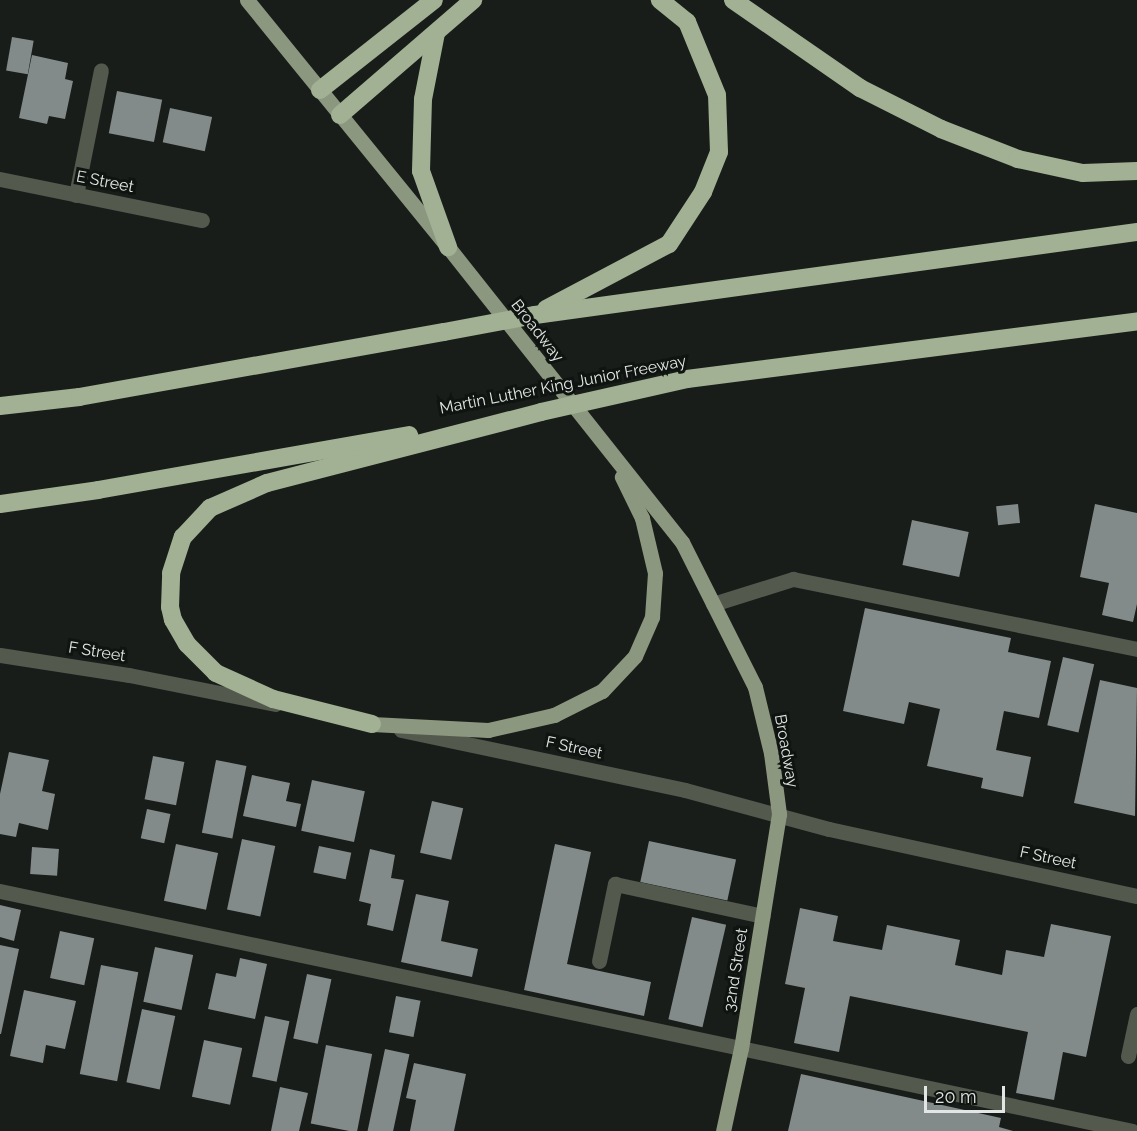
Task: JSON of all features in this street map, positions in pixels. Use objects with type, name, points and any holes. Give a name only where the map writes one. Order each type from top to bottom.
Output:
[{"type":"highway","points":[[321,90],[434,0]]},
{"type":"highway","points":[[340,115],[473,0]]},
{"type":"highway","points":[[535,315],[669,244],[703,192],[719,152],[717,95],[687,22],[660,0]]},
{"type":"highway","points":[[733,0],[860,88],[941,129],[1018,159],[1083,173],[1137,171]]},
{"type":"highway","points":[[436,33],[423,99],[421,171],[448,247]]},
{"type":"highway","points":[[0,406],[79,397],[535,315],[1137,232]]},
{"type":"highway","name":"Martin Luther King Junior Freeway","points":[[0,504],[98,490],[541,412],[687,379],[1137,321]]},
{"type":"highway","points":[[372,724],[273,699],[216,673],[187,644],[172,614],[171,573],[183,537],[210,508],[267,483],[541,412]]},
{"type":"main road","name":"Broadway","points":[[247,0],[448,247],[682,542],[755,687],[771,753],[779,814]]},
{"type":"main road","points":[[372,724],[488,730],[554,715],[602,691],[635,656],[652,617],[655,573],[642,518],[609,450]]},
{"type":"main road","name":"32nd Street","points":[[723,1131],[741,1048],[779,814]]},
{"type":"street","points":[[76,195],[101,70]]},
{"type":"street","name":"E Street","points":[[0,179],[202,220]]},
{"type":"street","points":[[713,604],[793,579],[1137,649]]},
{"type":"street","name":"F Street","points":[[0,655],[129,675],[685,790],[829,829],[1137,896]]},
{"type":"street","points":[[599,961],[615,884],[763,916]]},
{"type":"street","points":[[0,891],[1132,1131]]},
{"type":"street","points":[[1128,1056],[1137,1014]]},
{"type":"building","points":[[12,37],[34,41],[28,74],[6,70]]},
{"type":"building","points":[[32,55],[68,63],[65,79],[73,81],[65,119],[49,116],[47,124],[19,118]]},
{"type":"building","points":[[117,91],[162,100],[154,142],[109,133]]},
{"type":"building","points":[[170,108],[212,117],[205,151],[163,142]]},
{"type":"building","points":[[1018,504],[1020,523],[998,525],[996,506]]},
{"type":"building","points":[[1095,504],[1137,513],[1137,604],[1133,622],[1102,615],[1109,583],[1080,577]]},
{"type":"building","points":[[912,520],[969,532],[959,577],[902,565]]},
{"type":"building","points":[[865,608],[1011,638],[1008,652],[1051,661],[1039,718],[1004,711],[996,750],[1031,757],[1023,797],[981,788],[983,778],[927,766],[940,709],[909,702],[904,724],[843,711]]},
{"type":"building","points":[[1063,657],[1094,664],[1078,732],[1047,725]]},
{"type":"building","points":[[1100,680],[1137,688],[1135,816],[1074,803]]},
{"type":"building","points":[[9,752],[49,760],[42,791],[55,794],[48,830],[19,823],[16,837],[0,834],[0,794]]},
{"type":"building","points":[[153,756],[184,762],[176,805],[145,799]]},
{"type":"building","points":[[216,760],[246,766],[232,839],[202,833]]},
{"type":"building","points":[[252,775],[290,783],[286,801],[301,804],[296,827],[243,816]]},
{"type":"building","points":[[312,780],[365,791],[354,842],[301,831]]},
{"type":"building","points":[[432,801],[463,808],[451,860],[420,853]]},
{"type":"building","points":[[147,809],[170,814],[164,843],[141,838]]},
{"type":"building","points":[[242,839],[275,846],[260,916],[227,909]]},
{"type":"building","points":[[649,841],[736,860],[727,901],[640,882]]},
{"type":"building","points":[[176,844],[218,853],[206,910],[164,901]]},
{"type":"building","points":[[555,844],[591,852],[567,964],[651,982],[644,1016],[524,990]]},
{"type":"building","points":[[319,846],[351,853],[346,879],[313,872]]},
{"type":"building","points":[[32,847],[59,849],[57,876],[30,874]]},
{"type":"building","points":[[370,849],[395,855],[391,878],[404,880],[393,931],[367,925],[371,904],[359,901]]},
{"type":"building","points":[[416,894],[449,901],[441,941],[478,949],[472,977],[401,962]]},
{"type":"building","points":[[0,905],[21,910],[14,941],[0,937]]},
{"type":"building","points":[[800,908],[838,916],[833,941],[882,950],[887,925],[960,940],[955,965],[1002,975],[1006,950],[1044,957],[1051,924],[1111,936],[1086,1057],[1063,1052],[1054,1100],[1016,1093],[1028,1032],[850,996],[839,1052],[794,1043],[805,988],[785,984]]},
{"type":"building","points":[[692,917],[726,925],[702,1027],[668,1019]]},
{"type":"building","points":[[60,931],[94,938],[84,985],[50,978]]},
{"type":"building","points":[[0,945],[19,949],[1,1034],[0,1034]]},
{"type":"building","points":[[155,947],[193,955],[182,1010],[143,1002]]},
{"type":"building","points":[[240,958],[267,964],[255,1019],[208,1009],[216,973],[236,977]]},
{"type":"building","points":[[101,965],[138,972],[117,1081],[80,1074]]},
{"type":"building","points":[[307,974],[331,979],[318,1044],[293,1039]]},
{"type":"building","points":[[24,990],[76,1001],[65,1049],[46,1045],[43,1063],[10,1056]]},
{"type":"building","points":[[396,996],[421,1001],[413,1037],[389,1032]]},
{"type":"building","points":[[142,1009],[175,1016],[160,1089],[126,1082]]},
{"type":"building","points":[[265,1016],[289,1021],[277,1082],[252,1077]]},
{"type":"building","points":[[204,1040],[242,1048],[230,1105],[192,1097]]},
{"type":"building","points":[[326,1045],[372,1054],[357,1131],[311,1124]]},
{"type":"building","points":[[385,1049],[409,1054],[393,1131],[368,1131]]},
{"type":"building","points":[[414,1063],[466,1074],[454,1131],[410,1131],[416,1100],[406,1098]]},
{"type":"building","points":[[801,1074],[1001,1118],[999,1127],[1013,1131],[788,1131]]},
{"type":"building","points":[[280,1087],[308,1093],[299,1131],[271,1131]]}]
